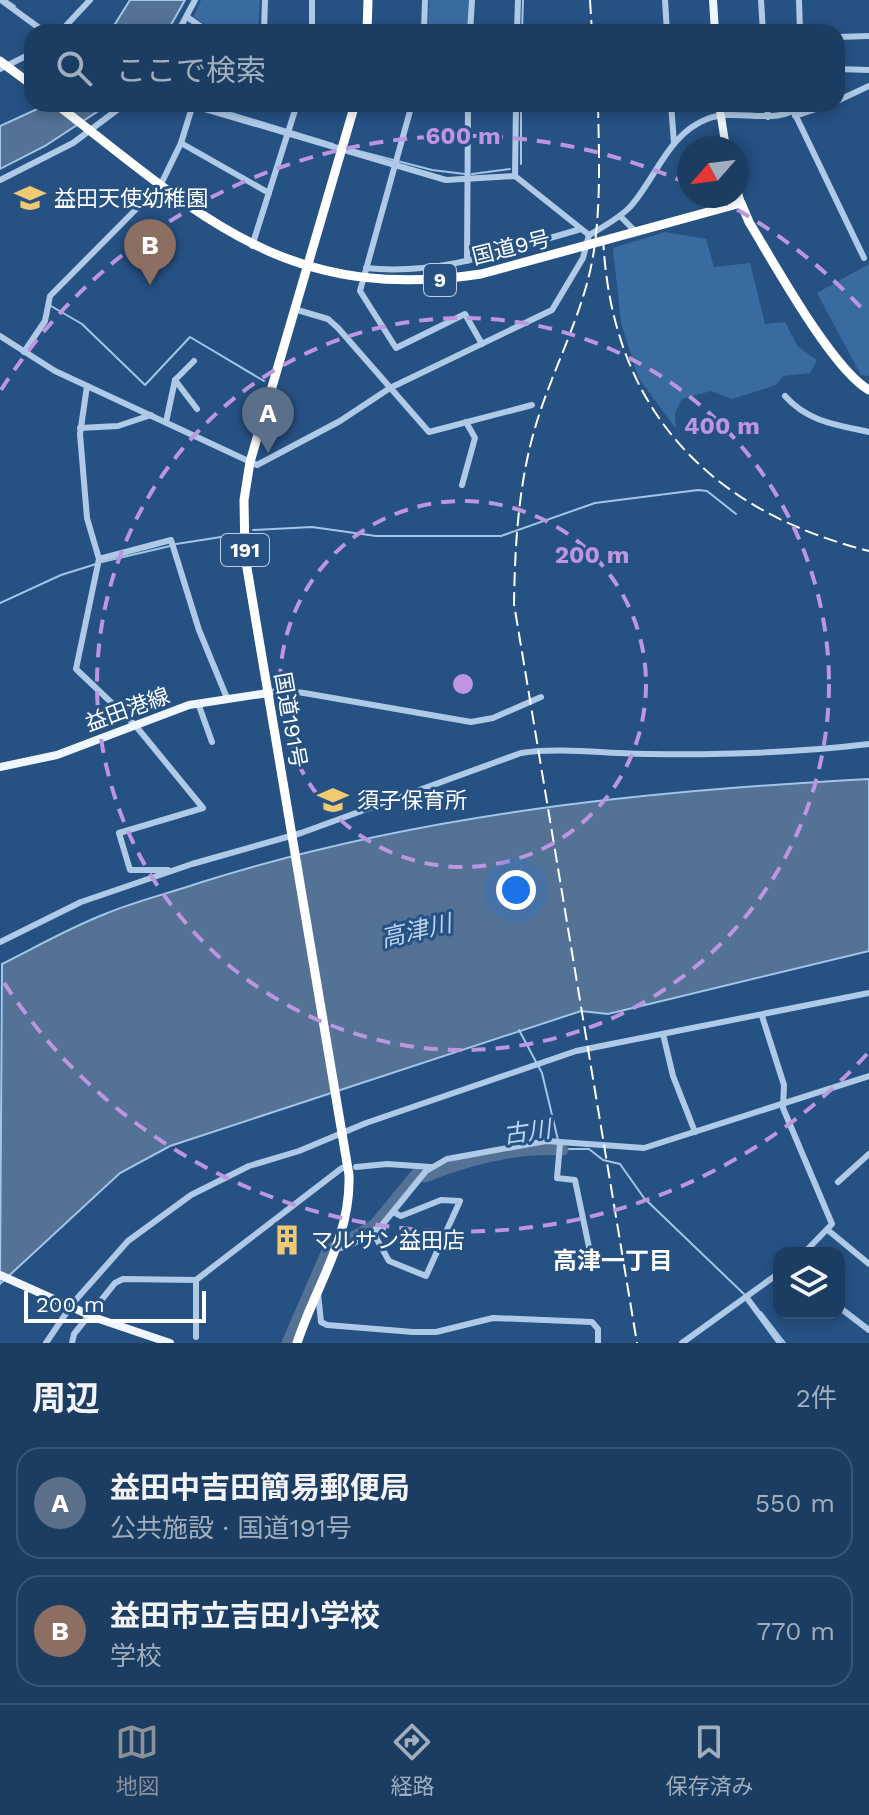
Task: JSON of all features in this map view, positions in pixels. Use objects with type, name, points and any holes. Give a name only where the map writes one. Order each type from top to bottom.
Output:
[{"type":"highway","points":[[367,24],[368,0]]},
{"type":"highway","points":[[4,66],[24,80]]},
{"type":"highway","name":"国道9号","points":[[67,112],[226,232],[252,246],[307,266],[363,279],[445,279],[571,250],[722,208]]},
{"type":"highway","name":"国道191号","points":[[297,1343],[339,1248],[350,1199],[342,1132],[245,556],[244,500],[250,462],[353,112]]},
{"type":"highway","points":[[743,208],[834,358],[857,383],[869,390]]},
{"type":"main road","points":[[713,0],[714,24]]},
{"type":"main road","points":[[720,112],[724,136]]},
{"type":"main road","name":"益田港線","points":[[0,767],[57,755],[198,703],[268,693]]},
{"type":"main road","points":[[0,1275],[96,1318],[170,1343]]},
{"type":"street","points":[[1,0],[34,24]]},
{"type":"street","points":[[68,24],[90,0]]},
{"type":"street","points":[[183,24],[195,0]]},
{"type":"street","points":[[264,24],[265,0]]},
{"type":"street","points":[[312,0],[312,24]]},
{"type":"street","points":[[424,24],[425,0]]},
{"type":"street","points":[[470,24],[472,0]]},
{"type":"street","points":[[517,24],[518,0]]},
{"type":"street","points":[[665,0],[666,24]]},
{"type":"street","points":[[761,0],[762,24]]},
{"type":"street","points":[[799,0],[800,24]]},
{"type":"street","points":[[187,17],[197,24]]},
{"type":"street","points":[[845,37],[869,36]]},
{"type":"street","points":[[4,66],[24,57]]},
{"type":"street","points":[[845,69],[869,70]]},
{"type":"street","points":[[845,97],[869,86]]},
{"type":"street","points":[[0,180],[37,163],[113,112]]},
{"type":"street","points":[[24,352],[45,321],[50,296],[161,184],[181,143],[189,112]]},
{"type":"street","points":[[217,112],[341,152],[446,180],[515,176],[589,235]]},
{"type":"street","points":[[252,246],[294,112]]},
{"type":"street","points":[[410,112],[360,291],[396,348],[465,314],[482,344]]},
{"type":"street","points":[[467,261],[468,112]]},
{"type":"street","points":[[515,176],[516,112]]},
{"type":"street","points":[[672,112],[674,143]]},
{"type":"street","points":[[768,112],[768,117]]},
{"type":"street","points":[[0,336],[87,386],[232,450],[250,462],[262,463],[340,421],[390,388],[558,304],[583,258],[589,235],[620,216],[647,184],[674,143],[708,119],[768,117],[801,112]]},
{"type":"street","points":[[794,114],[864,258]]},
{"type":"street","points":[[181,143],[269,193]]},
{"type":"street","points":[[620,216],[635,231]]},
{"type":"street","points":[[366,268],[404,270],[467,261],[581,229]]},
{"type":"street","points":[[294,309],[328,319],[429,432],[532,405]]},
{"type":"street","points":[[166,422],[175,380],[194,361]]},
{"type":"street","points":[[175,380],[197,409]]},
{"type":"street","points":[[87,386],[80,428],[87,518],[99,559],[76,669],[135,725],[203,808],[119,833],[130,870],[173,870]]},
{"type":"street","points":[[785,396],[798,410],[813,419],[869,432]]},
{"type":"street","points":[[80,428],[118,426],[151,415]]},
{"type":"street","points":[[462,485],[475,438],[466,422]]},
{"type":"street","points":[[99,559],[171,540],[199,630],[227,698]]},
{"type":"street","points":[[268,693],[304,693],[471,722],[493,718],[541,697]]},
{"type":"street","points":[[198,703],[212,742]]},
{"type":"street","points":[[0,942],[81,902],[173,870],[292,836],[521,753],[548,750],[562,753],[651,754],[791,752],[869,744]]},
{"type":"street","points":[[46,1343],[101,1270],[128,1241],[170,1209],[249,1166],[576,1051],[869,993]]},
{"type":"street","points":[[762,1016],[784,1085],[784,1104],[832,1224],[829,1231],[811,1247]]},
{"type":"street","points":[[663,1034],[673,1076],[695,1132]]},
{"type":"street","points":[[356,1167],[387,1164],[431,1167],[465,1155],[524,1143],[633,1150],[869,1076]]},
{"type":"street","points":[[560,1144],[557,1178],[575,1180],[590,1252],[601,1258]]},
{"type":"street","points":[[838,1182],[869,1154]]},
{"type":"street","points":[[339,1248],[348,1247],[382,1225],[431,1167]]},
{"type":"street","points":[[72,1343],[74,1334],[115,1283],[123,1279],[196,1280],[342,1168]]},
{"type":"street","points":[[382,1225],[383,1229],[375,1236],[389,1261],[426,1276],[460,1201],[441,1200],[401,1216],[393,1212]]},
{"type":"street","points":[[829,1231],[869,1264]]},
{"type":"street","points":[[682,1343],[692,1341],[773,1278]]},
{"type":"street","points":[[196,1280],[196,1337]]},
{"type":"street","points":[[318,1293],[321,1322],[327,1325],[436,1332],[493,1318],[565,1320],[596,1325],[598,1343]]},
{"type":"street","points":[[747,1298],[780,1343]]},
{"type":"street","points":[[845,1312],[869,1330]]},
{"type":"shaded area","points":[[201,0],[260,0],[258,24],[205,24],[193,17]]},
{"type":"shaded area","points":[[429,0],[470,0],[469,24],[428,24]]},
{"type":"shaded area","points":[[665,232],[706,239],[714,267],[750,263],[765,324],[785,322],[798,347],[817,360],[810,373],[783,376],[776,385],[732,399],[711,391],[682,399],[675,413],[676,429],[638,377],[621,323],[613,248]]},
{"type":"shaded area","points":[[869,264],[869,376],[861,375],[817,293]]},
{"type":"water","points":[[130,0],[185,0],[172,24],[115,24]]},
{"type":"water","points":[[31,112],[97,112],[45,146],[0,169],[0,126]]},
{"type":"water","name":"高津川","points":[[869,779],[869,951],[608,1014],[581,1011],[170,1146],[120,1173],[0,1284],[2,964],[78,925],[129,905],[283,859],[365,839],[448,823],[616,799]]},
{"type":"waterway","points":[[6,0],[15,6]]},
{"type":"waterway","points":[[522,24],[523,0]]},
{"type":"waterway","points":[[228,112],[333,144]]},
{"type":"waterway","points":[[521,112],[521,164]]},
{"type":"waterway","points":[[351,149],[432,170],[465,174]]},
{"type":"waterway","points":[[472,174],[510,169]]},
{"type":"waterway","points":[[51,306],[82,324],[145,385],[190,337],[264,381]]},
{"type":"waterway","points":[[253,530],[312,527],[376,536],[501,536],[595,503],[698,490],[707,491],[736,514]]},
{"type":"waterway","points":[[176,544],[234,535]]},
{"type":"waterway","points":[[102,562],[170,546]]},
{"type":"waterway","points":[[0,603],[61,575],[96,564]]},
{"type":"waterway","points":[[519,1030],[542,1073],[558,1140]]},
{"type":"waterway","name":"古川","points":[[562,1149],[589,1149],[603,1160],[620,1164],[644,1198],[746,1296]]},
{"type":"waterway","name":"古川","points":[[287,1343],[327,1251],[374,1225],[416,1174],[425,1177],[475,1160],[510,1153],[563,1150]]},
{"type":"waterway","name":"古川","points":[[761,1312],[785,1343]]},
{"type":"railway","points":[[590,0],[592,24]]},
{"type":"railway","points":[[598,112],[599,195],[594,250],[585,291],[540,412],[527,459],[517,531],[514,604],[637,1343]]},
{"type":"railway","points":[[603,236],[610,297],[625,351],[647,400],[678,442],[715,478],[760,508],[811,533],[869,551]]},
{"type":"place","name":"益田天使幼稚園","points":[[30,198]]},
{"type":"place","name":"益田市立吉田小学校","points":[[150,285]]},
{"type":"place","name":"益田中吉田簡易郵便局","points":[[268,453]]},
{"type":"place","name":"須子保育所","points":[[333,800]]},
{"type":"place","name":"マルサン益田店","points":[[287,1240]]},
{"type":"district","name":"高津一丁目","points":[[613,1261]]}]
